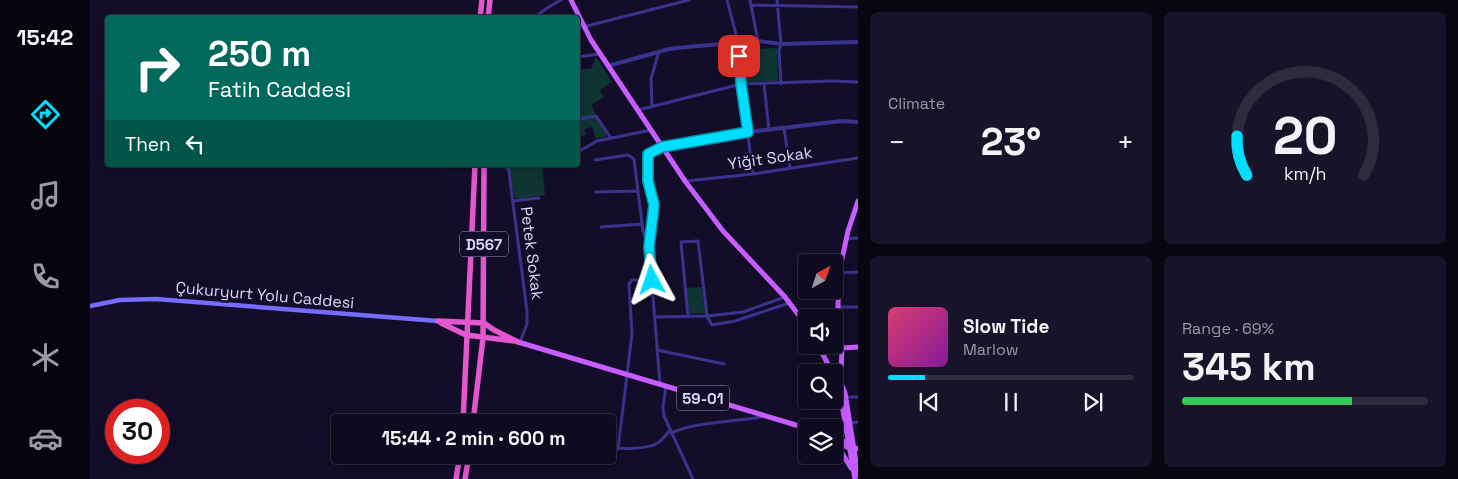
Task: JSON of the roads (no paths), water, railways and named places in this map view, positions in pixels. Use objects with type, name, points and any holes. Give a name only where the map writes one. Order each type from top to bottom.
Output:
[{"type":"highway","points":[[480,15],[482,0]]},
{"type":"highway","points":[[488,15],[490,0]]},
{"type":"highway","name":"D567","points":[[463,414],[475,167]]},
{"type":"highway","name":"D567","points":[[474,414],[484,323],[484,167]]},
{"type":"highway","points":[[438,321],[484,323]]},
{"type":"highway","points":[[438,321],[466,335],[519,342]]},
{"type":"highway","name":"59-01","points":[[484,323],[519,342]]},
{"type":"highway","points":[[456,479],[458,464]]},
{"type":"highway","points":[[465,479],[468,464]]},
{"type":"main road","points":[[572,0],[578,15]]},
{"type":"main road","points":[[580,20],[600,54],[685,181],[723,231],[790,302],[798,314]]},
{"type":"main road","points":[[843,254],[858,201]]},
{"type":"main road","name":"Çukuryurt Yolu Caddesi","points":[[90,306],[120,300],[156,299],[438,321]]},
{"type":"main road","points":[[838,299],[838,307]]},
{"type":"main road","name":"59-01","points":[[519,342],[798,426]]},
{"type":"main road","points":[[843,348],[858,347]]},
{"type":"main road","points":[[843,389],[846,398],[848,425],[843,432]]},
{"type":"main road","points":[[843,405],[853,447],[855,476]]},
{"type":"main road","points":[[843,454],[855,476]]},
{"type":"street","points":[[538,15],[561,0]]},
{"type":"street","points":[[583,27],[667,4],[689,0]]},
{"type":"street","points":[[727,0],[738,42],[741,84],[753,174]]},
{"type":"street","points":[[750,0],[758,41]]},
{"type":"street","points":[[777,0],[781,44],[779,51],[781,84]]},
{"type":"street","points":[[751,5],[858,7]]},
{"type":"street","points":[[608,66],[669,49],[738,42],[758,41],[781,44],[858,42]]},
{"type":"street","points":[[652,107],[651,79],[659,51]]},
{"type":"street","points":[[580,57],[600,54]]},
{"type":"street","points":[[637,110],[741,84],[858,82]]},
{"type":"street","points":[[764,84],[770,130]]},
{"type":"street","points":[[580,119],[596,116],[611,138]]},
{"type":"street","points":[[649,247],[654,205],[648,181],[648,154],[662,147],[748,132],[842,121],[858,122]]},
{"type":"street","points":[[784,128],[790,168]]},
{"type":"street","points":[[580,151],[597,142],[650,130]]},
{"type":"street","points":[[595,160],[628,156],[634,159],[642,224],[649,247],[657,350],[663,385],[664,416],[693,479]]},
{"type":"street","name":"Yiğit Sokak","points":[[685,181],[753,174],[858,158]]},
{"type":"street","name":"Petek Sokak","points":[[508,167],[527,311],[527,324],[519,342]]},
{"type":"street","points":[[596,192],[638,191]]},
{"type":"street","points":[[513,201],[539,198]]},
{"type":"street","points":[[601,227],[642,224]]},
{"type":"street","points":[[846,239],[858,238]]},
{"type":"street","points":[[688,317],[681,242],[698,241],[707,316],[712,324],[732,321],[790,302]]},
{"type":"street","points":[[843,273],[858,272]]},
{"type":"street","points":[[652,280],[632,280],[629,284],[632,334],[618,449],[643,448],[658,444],[671,432],[680,429],[756,419],[765,416]]},
{"type":"street","points":[[654,317],[731,314],[743,312],[785,297]]},
{"type":"street","points":[[838,307],[858,307]]},
{"type":"street","points":[[731,314],[732,321]]},
{"type":"street","points":[[657,350],[724,364]]},
{"type":"street","points":[[846,398],[858,396]]},
{"type":"street","points":[[848,425],[858,422]]},
{"type":"waterway","points":[[90,81],[94,85],[105,89]]},
{"type":"waterway","points":[[296,167],[300,167]]},
{"type":"waterway","points":[[437,167],[446,173],[471,175]]},
{"type":"waterway","points":[[488,171],[502,168]]}]
